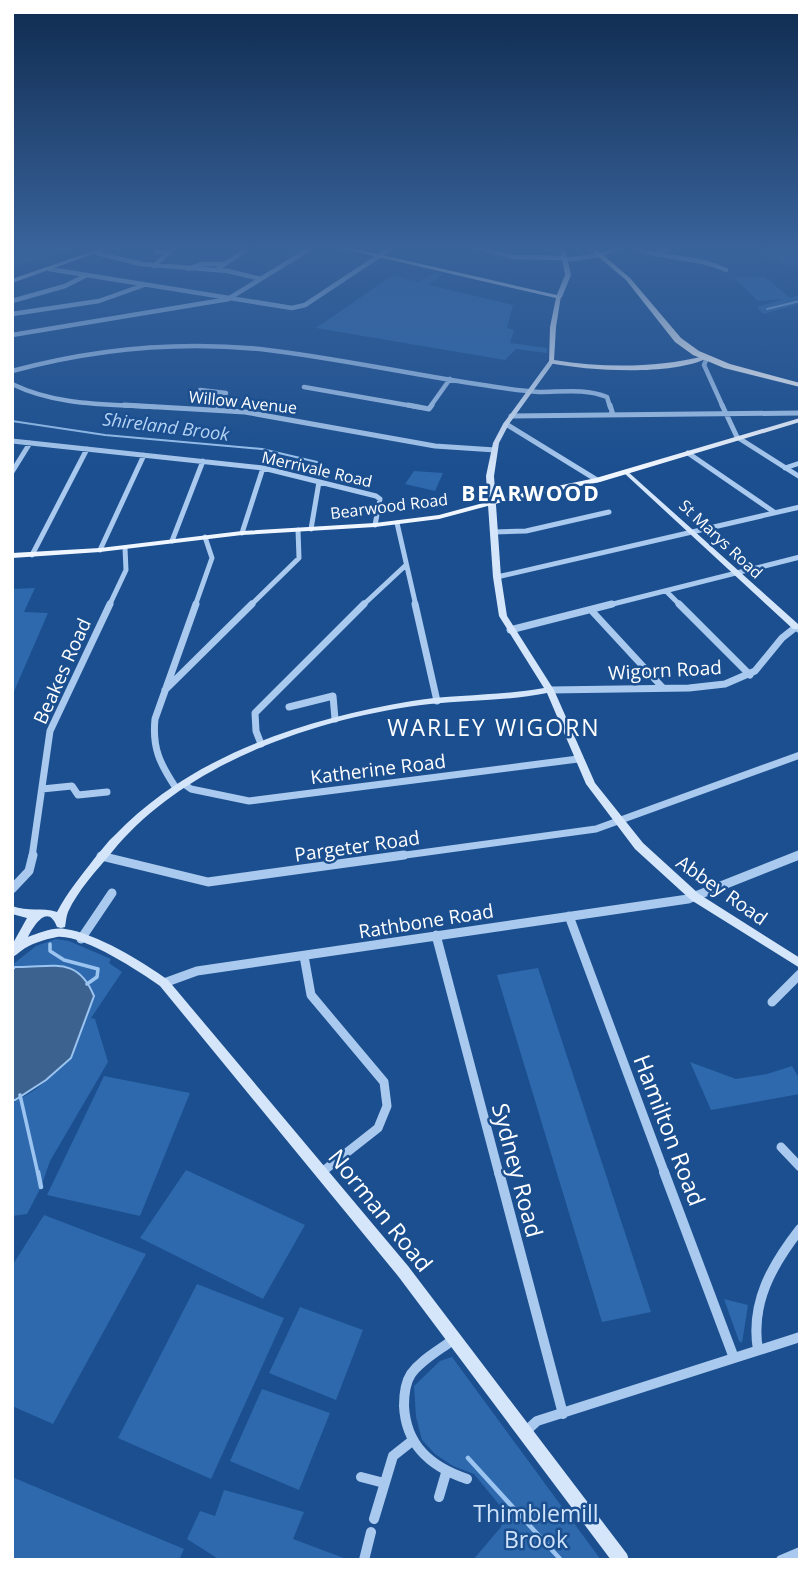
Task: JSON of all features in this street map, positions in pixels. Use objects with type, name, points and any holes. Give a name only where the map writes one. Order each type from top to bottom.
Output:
[{"type":"highway","points":[[663,321],[678,340],[706,358],[799,385]]},
{"type":"main road","points":[[496,446],[511,416],[551,362],[554,321]]},
{"type":"main road","points":[[551,362],[639,368],[706,358]]},
{"type":"main road","name":"Bearwood Road","points":[[12,556],[125,548],[242,533],[375,525],[439,517],[492,502],[597,480],[800,420]]},
{"type":"main road","name":"Abbey Road","points":[[496,446],[490,476],[502,612],[510,630],[550,690],[591,784],[618,822],[648,856],[695,897],[800,964]]},
{"type":"main road","name":"St Marys Road","points":[[626,472],[798,627]]},
{"type":"main road","points":[[16,950],[38,938],[52,935],[62,925],[65,907],[101,856],[145,810],[180,786],[261,744],[335,719],[437,701],[550,690]]},
{"type":"main road","points":[[22,919],[65,907]]},
{"type":"main road","name":"Norman Road","points":[[45,913],[81,939],[145,968],[164,983],[455,1339],[621,1560]]},
{"type":"main road","points":[[22,919],[30,935],[38,938]]},
{"type":"main road","points":[[16,950],[22,919]]},
{"type":"street","points":[[12,335],[94,321]]},
{"type":"street","points":[[12,371],[70,356],[204,346],[295,353],[529,391],[600,394],[607,397],[613,415]]},
{"type":"street","points":[[706,358],[704,365],[737,437],[800,477]]},
{"type":"street","points":[[304,387],[429,409],[450,379]]},
{"type":"street","name":"Willow Avenue","points":[[12,384],[30,393],[65,402],[218,409],[281,417],[436,446],[496,446]]},
{"type":"street","points":[[200,390],[226,393],[218,409]]},
{"type":"street","points":[[511,416],[800,413]]},
{"type":"street","points":[[506,424],[597,480]]},
{"type":"street","name":"Merrivale Road","points":[[12,441],[263,468],[379,497],[375,525]]},
{"type":"street","points":[[12,472],[30,443]]},
{"type":"street","points":[[32,555],[87,449]]},
{"type":"street","points":[[688,453],[774,512]]},
{"type":"street","points":[[100,550],[144,455]]},
{"type":"street","points":[[172,541],[203,461]]},
{"type":"street","points":[[785,468],[800,463]]},
{"type":"street","points":[[242,533],[263,468]]},
{"type":"street","points":[[310,529],[319,482]]},
{"type":"street","points":[[497,577],[800,506]]},
{"type":"street","points":[[494,532],[526,531],[608,512]]},
{"type":"street","points":[[397,523],[437,701]]},
{"type":"street","points":[[164,691],[299,558],[298,530]]},
{"type":"street","points":[[180,786],[155,756],[151,744],[164,691],[212,558],[205,537]]},
{"type":"street","name":"Beakes Road","points":[[12,889],[29,871],[50,731],[126,570],[125,548]]},
{"type":"street","points":[[510,630],[800,557]]},
{"type":"street","points":[[261,744],[256,731],[255,713],[380,587],[406,565]]},
{"type":"street","points":[[666,591],[750,675]]},
{"type":"street","points":[[591,610],[663,688]]},
{"type":"street","name":"Wigorn Road","points":[[550,690],[717,685],[750,675],[761,667],[781,636],[798,627]]},
{"type":"street","points":[[175,659],[195,662]]},
{"type":"street","points":[[289,707],[333,696],[335,719]]},
{"type":"street","name":"Pargeter Road","points":[[101,856],[208,882],[596,829],[800,755]]},
{"type":"street","name":"Katherine Road","points":[[180,786],[249,801],[578,759]]},
{"type":"street","points":[[42,789],[72,786],[78,795],[107,792]]},
{"type":"street","name":"Rathbone Road","points":[[164,983],[197,971],[695,897],[800,855]]},
{"type":"street","points":[[81,939],[112,892]]},
{"type":"street","name":"Hamilton Road","points":[[569,916],[734,1358]]},
{"type":"street","name":"Sydney Road","points":[[436,935],[563,1414]]},
{"type":"street","points":[[304,956],[311,995],[384,1082],[387,1106],[379,1128],[321,1172]]},
{"type":"street","points":[[772,1002],[800,974]]},
{"type":"street","points":[[780,1147],[800,1167]]},
{"type":"street","points":[[758,1350],[754,1336],[764,1287],[782,1252],[800,1229]]},
{"type":"street","points":[[524,1432],[537,1421],[800,1337]]},
{"type":"street","points":[[455,1339],[420,1365],[405,1386],[404,1419],[412,1441],[431,1464],[446,1473],[467,1479]]},
{"type":"street","points":[[374,1519],[393,1456],[412,1441]]},
{"type":"street","points":[[439,1497],[446,1473]]},
{"type":"street","points":[[361,1477],[384,1483]]},
{"type":"street","points":[[364,1560],[371,1532]]},
{"type":"street","points":[[781,1560],[800,1552]]},
{"type":"green space","points":[[326,321],[509,321],[507,328],[514,330],[510,343],[547,348],[547,353],[516,349],[505,360],[316,328]]},
{"type":"green space","points":[[414,471],[443,473],[435,491],[405,484]]},
{"type":"green space","points":[[35,588],[24,612],[48,613],[12,696],[12,589]]},
{"type":"green space","points":[[56,939],[69,941],[111,959],[109,963],[122,972],[91,1018],[95,1019],[108,1062],[50,1161],[27,1214],[12,1216],[12,1100],[27,1095],[53,1073],[74,1042],[94,996],[56,967],[15,967],[12,971],[12,965],[36,946]]},
{"type":"green space","points":[[538,968],[651,1312],[602,1322],[497,975]]},
{"type":"green space","points":[[690,1062],[736,1079],[767,1074],[792,1066],[800,1080],[800,1094],[711,1110]]},
{"type":"green space","points":[[104,1076],[190,1093],[140,1216],[47,1195]]},
{"type":"green space","points":[[186,1170],[305,1225],[263,1299],[140,1238]]},
{"type":"green space","points":[[44,1215],[146,1254],[53,1424],[12,1406],[12,1266]]},
{"type":"green space","points":[[197,1284],[284,1318],[211,1479],[118,1438]]},
{"type":"green space","points":[[724,1299],[748,1305],[742,1343],[739,1341]]},
{"type":"green space","points":[[300,1307],[363,1330],[336,1400],[269,1373]]},
{"type":"green space","name":"Thimblemill Brook","points":[[452,1357],[601,1560],[473,1560],[501,1527],[506,1513],[474,1474],[453,1466],[435,1454],[422,1440],[416,1417],[414,1386],[440,1361]]},
{"type":"green space","points":[[262,1389],[330,1413],[299,1490],[230,1461]]},
{"type":"green space","points":[[12,1477],[184,1549],[179,1560],[12,1560]]},
{"type":"green space","points":[[224,1490],[304,1512],[293,1539],[349,1560],[220,1560],[187,1539],[200,1511],[215,1516]]},
{"type":"shaded area","points":[[62,966],[72,969],[80,974],[94,996],[71,1058],[46,1080],[12,1100],[12,971],[15,967]]},
{"type":"waterway","name":"Shireland Brook","points":[[12,421],[105,435],[262,449],[317,462]]},
{"type":"waterway","name":"Thimblemill Brook","points":[[50,944],[50,951],[64,960],[98,969],[97,977],[87,984]]},
{"type":"waterway","name":"Thimblemill Brook","points":[[20,1095],[38,1174]]},
{"type":"waterway","name":"Thimblemill Brook","points":[[38,1172],[41,1187]]},
{"type":"waterway","name":"Thimblemill Brook","points":[[468,1458],[561,1560]]},
{"type":"district","name":"BEARWOOD","points":[[531,493]]},
{"type":"district","name":"WARLEY WIGORN","points":[[494,727]]}]
